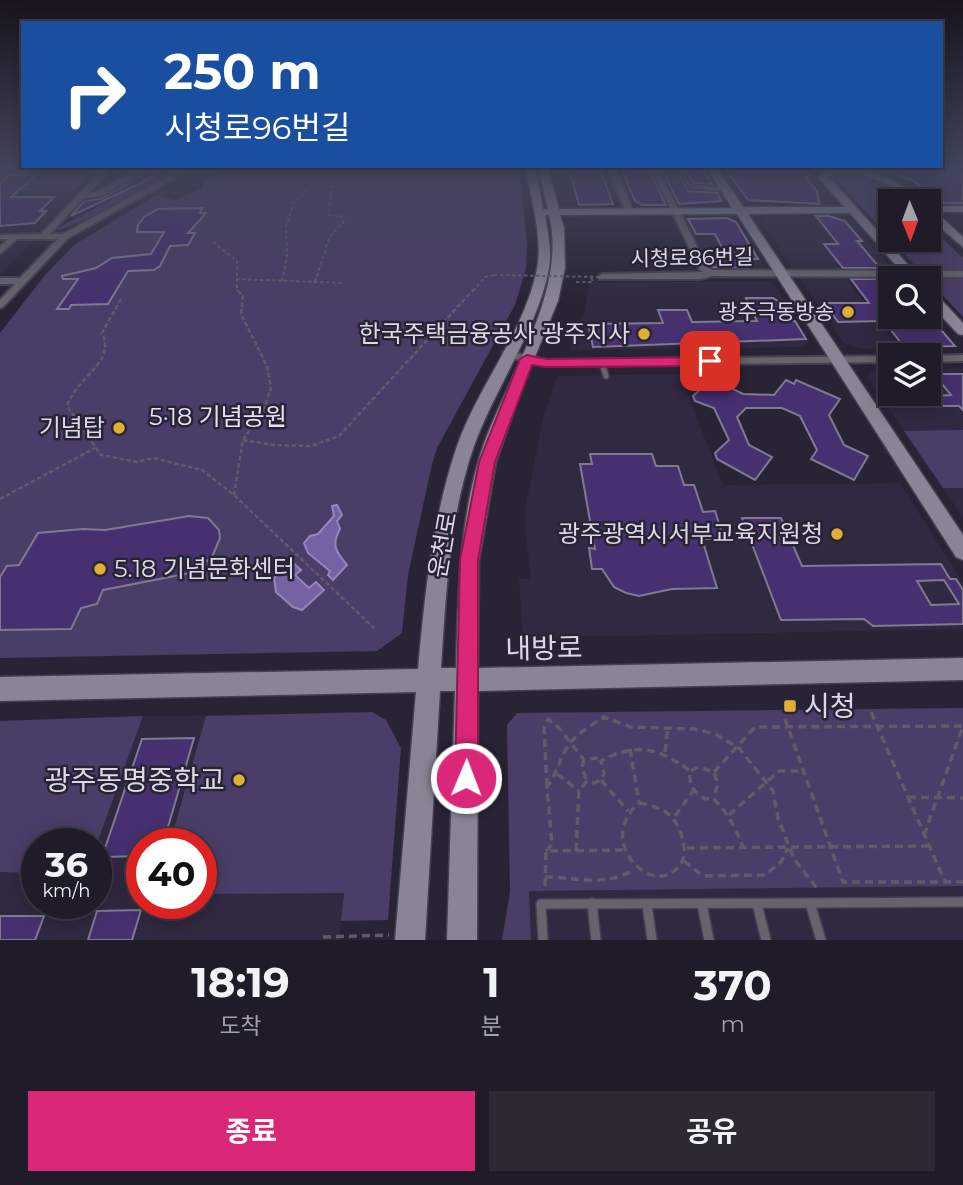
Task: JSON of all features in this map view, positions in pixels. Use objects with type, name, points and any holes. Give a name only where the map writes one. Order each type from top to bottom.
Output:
[{"type":"street","points":[[43,237],[67,212]]},
{"type":"street","points":[[0,305],[65,236],[109,212]]},
{"type":"street","points":[[546,212],[557,212]]},
{"type":"street","name":"운천로","points":[[410,937],[437,569],[453,489],[466,445],[533,301],[543,268],[546,212]]},
{"type":"street","name":"운천로","points":[[462,940],[469,560],[487,462],[551,301],[559,268],[558,228],[546,212]]},
{"type":"street","points":[[675,212],[703,268],[710,273]]},
{"type":"street","points":[[742,212],[963,551]]},
{"type":"street","points":[[852,212],[903,266]]},
{"type":"street","points":[[942,223],[963,243]]},
{"type":"street","points":[[0,237],[65,236]]},
{"type":"street","points":[[0,252],[15,237]]},
{"type":"street","name":"시청로86번길","points":[[602,277],[701,276],[710,273],[878,276]]},
{"type":"street","name":"시청로86번길","points":[[941,275],[963,274]]},
{"type":"street","points":[[0,281],[21,281]]},
{"type":"street","points":[[941,308],[963,331]]},
{"type":"street","points":[[507,354],[546,363],[878,359]]},
{"type":"street","points":[[941,359],[963,358]]},
{"type":"street","name":"내방로","points":[[0,689],[963,669]]},
{"type":"lane","points":[[602,363],[606,376]]},
{"type":"lane","points":[[543,940],[541,904],[963,902]]},
{"type":"lane","points":[[593,903],[596,940]]},
{"type":"lane","points":[[810,903],[821,940]]},
{"type":"lane","points":[[647,904],[652,940]]},
{"type":"lane","points":[[702,904],[709,940]]},
{"type":"lane","points":[[757,904],[766,940]]},
{"type":"path","points":[[282,281],[287,256],[286,227],[291,212]]},
{"type":"path","points":[[315,282],[329,238],[344,222],[341,216],[330,215],[330,212]]},
{"type":"path","points":[[213,242],[237,261],[236,290],[243,296],[241,314],[267,366],[271,388],[265,406],[243,440],[233,495]]},
{"type":"path","points":[[243,440],[273,445],[311,446],[339,436],[485,277],[602,277]]},
{"type":"path","points":[[576,282],[593,282],[591,277]]},
{"type":"path","points":[[236,279],[344,283]]},
{"type":"path","points":[[121,299],[103,333],[106,338],[106,355],[73,390],[67,406],[95,448],[101,455],[121,460],[137,462],[153,458],[202,470],[233,495],[375,629]]},
{"type":"path","points":[[0,499],[95,448]]},
{"type":"path","points":[[871,712],[945,882]]},
{"type":"path","points":[[547,787],[557,774],[562,755],[570,742],[604,717],[631,727],[668,727],[715,734],[736,745],[766,780],[773,791],[778,818],[789,846],[801,870],[819,891]]},
{"type":"path","points":[[545,886],[546,851],[552,845],[544,728],[548,719],[584,760]]},
{"type":"path","points":[[785,719],[842,882],[963,881]]},
{"type":"path","points":[[714,772],[755,727],[963,726],[924,835]]},
{"type":"path","points":[[665,752],[668,727]]},
{"type":"path","points":[[601,761],[630,749],[643,748],[665,752],[690,771]]},
{"type":"path","points":[[630,749],[639,803]]},
{"type":"path","points":[[596,758],[601,761],[604,774],[601,780],[594,783],[587,780],[582,767],[584,760],[596,758]]},
{"type":"path","points":[[690,771],[698,767],[714,772],[718,785],[713,798]]},
{"type":"path","points":[[690,771],[693,791],[705,799],[713,798]]},
{"type":"path","points":[[728,816],[779,771],[803,771]]},
{"type":"path","points":[[557,774],[579,791]]},
{"type":"path","points":[[576,851],[579,791],[587,780]]},
{"type":"path","points":[[601,780],[628,811]]},
{"type":"path","points":[[675,817],[693,791]]},
{"type":"path","points":[[908,797],[963,798]]},
{"type":"path","points":[[713,798],[728,816],[743,847]]},
{"type":"path","points":[[639,803],[659,806],[675,817],[687,848],[684,861],[672,872],[654,876],[634,869],[623,850],[623,829],[628,811],[639,803]]},
{"type":"path","points":[[684,861],[704,876],[765,875],[781,862],[789,846]]},
{"type":"path","points":[[687,848],[929,846]]},
{"type":"path","points":[[546,851],[623,850]]},
{"type":"path","points":[[545,877],[565,876],[610,881],[625,877],[634,869]]},
{"type":"path","points":[[323,937],[410,937]]},
{"type":"shaded area","points":[[0,212],[60,212],[45,228],[34,232],[0,232]]},
{"type":"shaded area","points":[[729,218],[737,222],[768,270],[711,270],[686,222],[691,219]]},
{"type":"shaded area","points":[[767,218],[837,218],[850,222],[890,266],[878,266],[878,271],[795,272],[761,222]]},
{"type":"shaded area","points":[[33,241],[0,275],[0,256],[12,244]]},
{"type":"shaded area","points":[[845,277],[878,320],[878,329],[885,329],[895,343],[878,343],[878,349],[861,349],[844,343],[799,278]]},
{"type":"shaded area","points":[[767,281],[774,284],[809,341],[803,347],[569,350],[584,313],[589,283]]},
{"type":"shaded area","points":[[941,369],[963,369],[963,517],[887,406],[941,406]]},
{"type":"shaded area","points":[[874,370],[878,370],[878,393],[867,377]]},
{"type":"shaded area","points":[[680,374],[723,485],[900,483],[963,583],[963,629],[523,638],[519,579],[531,579],[525,526],[526,504],[543,418],[557,376]]},
{"type":"shaded area","points":[[337,505],[342,515],[337,521],[340,529],[336,548],[347,565],[333,580],[328,575],[330,571],[308,553],[304,543],[310,536],[318,534],[334,516],[332,506]]},
{"type":"shaded area","points":[[292,562],[301,570],[295,575],[309,588],[316,582],[324,590],[302,610],[293,607],[276,592],[274,578]]},
{"type":"shaded area","points":[[963,708],[963,940],[531,940],[529,892],[507,725],[517,713]]},
{"type":"shaded area","name":"광주동명중학교","points":[[365,713],[339,940],[0,940],[0,721]]},
{"type":"green space","points":[[88,212],[100,212],[60,230],[56,229]]},
{"type":"green space","name":"5·18 기념공원","points":[[128,212],[524,212],[526,269],[515,305],[437,448],[432,464],[408,575],[402,633],[377,651],[0,658],[0,333],[45,275],[74,245]]},
{"type":"green space","points":[[866,212],[878,212],[878,225]]},
{"type":"green space","points":[[942,238],[963,258],[963,317],[941,293],[941,266],[915,266],[902,252],[942,252]]},
{"type":"green space","points":[[963,430],[963,488],[943,488],[904,431]]},
{"type":"green space","points":[[963,708],[963,886],[529,891],[531,940],[502,940],[510,892],[507,725],[517,713]]},
{"type":"green space","points":[[372,712],[386,720],[401,748],[388,920],[341,921],[344,893],[217,894],[217,828],[174,828],[206,716]]},
{"type":"green space","points":[[143,716],[103,828],[21,828],[21,873],[0,872],[0,721]]},
{"type":"building","points":[[0,212],[45,212],[35,223],[0,226]]},
{"type":"building","points":[[153,212],[206,213],[188,233],[195,233],[188,245],[170,246],[160,266],[154,270],[128,271],[108,304],[71,305],[69,309],[57,309],[78,279],[63,279],[62,276],[96,268],[112,258],[151,254],[164,232],[137,232],[144,217]]},
{"type":"building","points":[[816,216],[829,216],[845,221],[862,241],[857,241],[878,268],[843,268],[824,244],[838,244]]},
{"type":"building","points":[[727,218],[736,222],[758,259],[745,259],[749,268],[711,267],[704,253],[725,253],[715,234],[696,234],[688,219]]},
{"type":"building","points":[[851,279],[878,279],[878,321],[838,322],[825,303],[869,303]]},
{"type":"building","points":[[746,298],[773,298],[781,303],[779,307],[787,321],[795,321],[806,339],[593,347],[588,324],[663,323],[658,310],[687,310],[692,322],[757,321]]},
{"type":"building","points":[[890,329],[940,329],[955,346],[941,346],[941,343],[901,343]]},
{"type":"building","points":[[941,374],[963,374],[963,410],[959,406],[941,404],[941,396],[951,395],[941,383]]},
{"type":"building","points":[[786,380],[794,384],[796,380],[840,399],[829,415],[844,445],[868,456],[854,480],[811,459],[817,450],[800,416],[782,408],[746,408],[737,417],[749,445],[772,457],[755,480],[717,459],[715,453],[729,440],[714,408],[695,401],[693,396],[706,384],[721,383],[743,394],[774,395]]},
{"type":"building","points":[[590,454],[652,454],[656,466],[678,466],[684,485],[694,485],[703,512],[715,511],[724,539],[702,539],[717,588],[672,589],[639,596],[614,587],[602,569],[592,569],[589,548],[595,549],[580,464],[592,464]]},
{"type":"building","name":"5.18 기념문화센터","points":[[189,516],[208,518],[219,530],[220,538],[212,557],[190,573],[103,590],[97,604],[81,608],[71,629],[0,630],[0,577],[7,566],[19,565],[38,533],[105,530]]},
{"type":"building","points":[[742,518],[781,518],[802,566],[941,564],[950,579],[956,579],[963,590],[963,624],[873,626],[864,619],[781,620]],"holes":[[[944,580],[959,604],[931,605],[917,581]]]},
{"type":"building","points":[[194,738],[168,828],[126,828],[126,856],[112,857],[112,828],[142,739]]},
{"type":"building","points":[[126,910],[126,919],[138,919],[132,940],[88,940],[95,919],[112,919],[112,911]]},
{"type":"building","points":[[0,916],[43,919],[35,940],[0,940]]},
{"type":"place","name":"광주극동방송","points":[[848,312]]},
{"type":"place","name":"한국주택금융공사 광주지사","points":[[644,334]]},
{"type":"place","name":"기념탑","points":[[119,428]]},
{"type":"place","name":"광주광역시서부교육지원청","points":[[837,534]]},
{"type":"place","name":"5.18 기념문화센터","points":[[100,569]]},
{"type":"place","name":"시청","points":[[790,706]]},
{"type":"place","name":"광주동명중학교","points":[[239,780]]},
{"type":"route","points":[[466,778],[469,560],[487,462],[527,359],[546,363],[710,361]]}]
